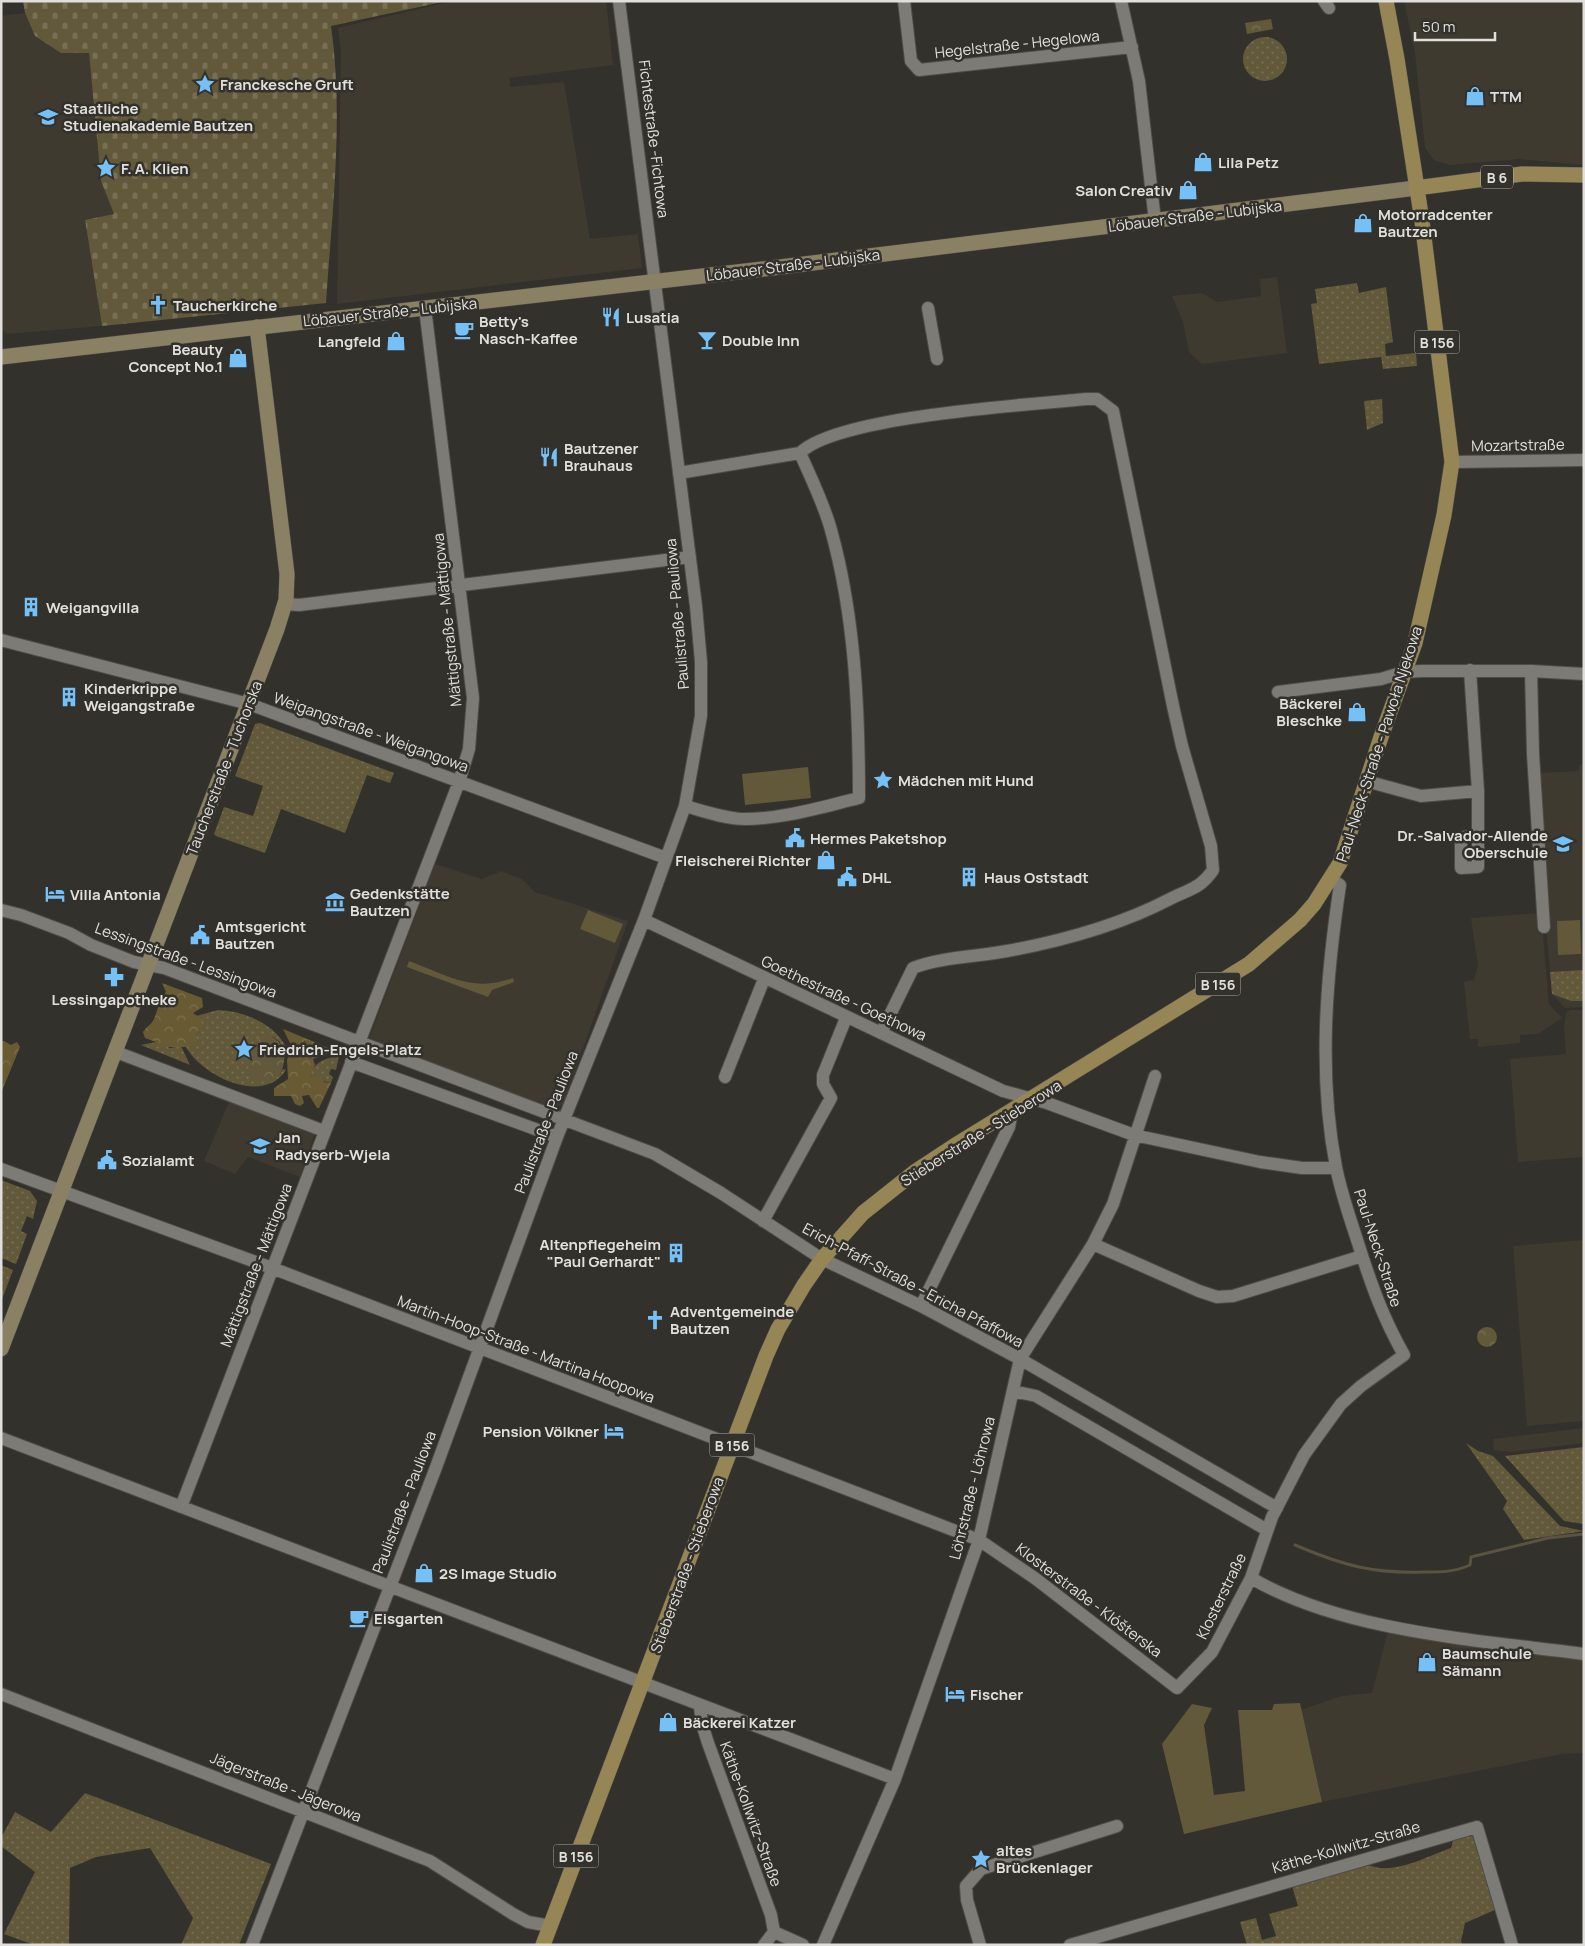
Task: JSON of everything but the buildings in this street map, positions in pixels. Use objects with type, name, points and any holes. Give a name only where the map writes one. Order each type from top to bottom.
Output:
[{"type":"main road","name":"B 156","points":[[1386,1],[1416,188]]},
{"type":"main road","name":"Löbauer Straße - Lubijska","points":[[1,358],[656,282],[1522,174],[1584,174]]},
{"type":"main road","name":"Paul-Neck-Straße - Pawoła Njekowa","points":[[1331,879],[1346,846],[1366,780],[1415,644],[1444,515],[1452,462],[1416,188]]},
{"type":"main road","name":"Taucherstraße - Tuchorska","points":[[1,1350],[60,1191],[116,1052],[249,704],[285,604],[287,574],[257,327]]},
{"type":"main road","name":"Stieberstraße - Stieberowa","points":[[543,1945],[731,1446],[778,1329],[822,1259],[863,1213],[916,1171],[1249,964],[1300,920],[1331,879]]},
{"type":"street","name":"Fichtestraße -Fichtowa","points":[[620,1],[656,282]]},
{"type":"street","name":"Hegelstraße - Hegelowa","points":[[904,1],[911,61],[919,70],[1132,47]]},
{"type":"street","points":[[1121,1],[1132,47],[1142,104],[1155,221]]},
{"type":"street","name":"Paulistraße - Pauliowa","points":[[252,1945],[435,1470],[478,1348],[563,1120],[644,920],[684,806],[701,716],[701,662],[656,282]]},
{"type":"street","name":"Mättigstraße - Mättigowa","points":[[181,1506],[459,782],[469,749],[474,713],[468,636],[425,308]]},
{"type":"street","points":[[928,308],[937,359]]},
{"type":"street","points":[[679,474],[800,453],[808,444],[903,419],[1086,399],[1096,399],[1113,411],[1172,706],[1182,746],[1205,820],[1214,864],[1213,870],[1200,886],[1107,925],[1039,945],[968,958],[931,961],[913,968],[881,1033]]},
{"type":"street","points":[[684,806],[743,819],[767,818],[859,798],[858,730],[843,581],[830,529],[800,453]]},
{"type":"street","name":"Mozartstraße","points":[[1452,462],[1584,460]]},
{"type":"street","points":[[285,604],[299,604],[690,557]]},
{"type":"street","name":"Weigangstraße - Weigangowa","points":[[1,640],[249,704],[666,858]]},
{"type":"street","points":[[1470,670],[1478,791],[1478,834]]},
{"type":"street","points":[[1278,692],[1381,679],[1404,672],[1531,670],[1584,674]]},
{"type":"street","points":[[1531,670],[1533,754],[1544,927]]},
{"type":"street","points":[[1366,780],[1421,796],[1478,791]]},
{"type":"street","name":"Paul-Neck-Straße - Pawoła Njekowa","points":[[1331,879],[1340,885],[1329,957],[1326,1008],[1326,1060],[1333,1148]]},
{"type":"street","name":"Lessingstraße - Lessingowa","points":[[1,910],[69,932],[90,945],[149,966],[164,968],[359,1042]]},
{"type":"street","name":"Goethestraße - Goethowa","points":[[644,920],[846,1018],[1004,1091],[1033,1099],[1134,1135],[1260,1162],[1302,1168],[1336,1168]]},
{"type":"street","points":[[725,1077],[764,979]]},
{"type":"street","points":[[763,1221],[831,1098],[823,1084],[823,1075],[846,1018]]},
{"type":"street","name":"Erich-Pfaff-Straße – Ericha Pfaffowa","points":[[359,1042],[655,1154],[700,1180],[822,1259],[921,1306],[1020,1359],[1277,1508]]},
{"type":"street","points":[[116,1052],[324,1132]]},
{"type":"street","points":[[352,1062],[557,1137]]},
{"type":"street","name":"Löhrstraße - Löhrowa","points":[[823,1945],[895,1780],[979,1540],[1020,1359],[1093,1244],[1113,1204],[1134,1135],[1155,1076]]},
{"type":"street","points":[[921,1306],[1009,1127],[1012,1112]]},
{"type":"street","name":"Paul-Neck-Straße","points":[[1333,1148],[1336,1168],[1372,1291],[1385,1322],[1404,1355]]},
{"type":"street","name":"Martin-Hoop-Straße - Martina Hoopowa","points":[[1,1169],[272,1268],[979,1540]]},
{"type":"street","points":[[1093,1244],[1199,1292],[1217,1297],[1233,1296],[1362,1256]]},
{"type":"street","name":"Klosterstraße","points":[[1177,1688],[1212,1652],[1251,1578],[1267,1530],[1277,1508],[1304,1455],[1324,1425],[1361,1386],[1404,1355]]},
{"type":"street","points":[[1014,1391],[1036,1396],[1267,1530]]},
{"type":"street","points":[[1,1438],[895,1780]]},
{"type":"street","name":"Klosterstraße - Klóšterska","points":[[979,1540],[1036,1579],[1177,1688]]},
{"type":"street","points":[[1251,1578],[1276,1592],[1370,1621],[1441,1635],[1584,1654]]},
{"type":"street","name":"Jägerstraße - Jägerowa","points":[[1,1694],[430,1861],[513,1914],[528,1922],[550,1926]]},
{"type":"street","name":"Käthe-Kollwitz-Straße","points":[[700,1707],[702,1724],[708,1743],[771,1915],[774,1932]]},
{"type":"street","points":[[980,1945],[967,1900],[966,1886],[981,1869],[1117,1826]]},
{"type":"street","name":"Käthe-Kollwitz-Straße","points":[[1070,1945],[1107,1940],[1477,1827],[1512,1945]]},
{"type":"street","points":[[764,1945],[774,1932],[803,1945]]},
{"type":"shaded area","points":[[452,1],[606,1],[613,65],[510,78],[510,87],[564,82],[590,239],[638,234],[642,268],[337,304],[341,52],[338,28]]},
{"type":"shaded area","points":[[1404,1],[1584,1],[1584,165],[1519,159],[1450,165],[1434,160],[1425,148],[1415,53]]},
{"type":"shaded area","name":"Staatliche Studienakademie Bautzen","points":[[25,13],[35,36],[89,53],[101,181],[114,214],[85,221],[102,326],[7,334],[1,329],[1,16]]},
{"type":"shaded area","points":[[1277,277],[1287,353],[1202,364],[1189,352],[1183,322],[1172,296],[1202,293],[1217,302],[1261,296],[1260,279]]},
{"type":"shaded area","name":"Dr.-Salvador-Allende Oberschule","points":[[1584,764],[1584,1007],[1565,1008],[1552,994],[1545,914],[1538,773],[1579,771],[1579,765]]},
{"type":"shaded area","points":[[435,864],[482,879],[501,871],[522,879],[535,892],[628,921],[563,1105],[550,1108],[369,1039]]},
{"type":"shaded area","points":[[1541,913],[1549,1004],[1562,1018],[1538,1034],[1520,1035],[1520,1043],[1478,1047],[1478,1039],[1470,1039],[1464,982],[1474,980],[1478,966],[1471,918]]},
{"type":"shaded area","points":[[1570,1010],[1584,1010],[1584,1157],[1518,1162],[1510,1059],[1566,1054],[1564,1027],[1566,1013]]},
{"type":"shaded area","name":"Jan Radyserb-Wjela","points":[[229,1102],[314,1135],[300,1177],[248,1157],[235,1174],[204,1161]]},
{"type":"shaded area","points":[[1584,1240],[1584,1421],[1527,1426],[1513,1246]]},
{"type":"shaded area","points":[[1584,1428],[1584,1443],[1510,1452],[1494,1450],[1493,1439]]},
{"type":"shaded area","points":[[1389,1627],[1584,1656],[1584,1753],[1562,1754],[1322,1802],[1301,1710],[1341,1696],[1372,1693]]},
{"type":"green space","points":[[23,1],[447,1],[331,26],[335,60],[337,130],[326,303],[102,326],[85,220],[114,214],[101,181],[89,53],[61,53],[35,36],[25,13]]},
{"type":"green space","points":[[1271,19],[1273,29],[1247,34],[1245,23]]},
{"type":"green space","points":[[1265,37],[1277,41],[1283,47],[1287,59],[1283,71],[1277,77],[1265,81],[1253,77],[1247,71],[1243,59],[1247,47],[1253,41]]},
{"type":"green space","points":[[1357,283],[1359,293],[1386,287],[1393,342],[1385,344],[1386,356],[1416,353],[1417,366],[1383,369],[1381,357],[1319,364],[1311,304],[1317,303],[1315,289]]},
{"type":"green space","points":[[1382,399],[1383,423],[1367,430],[1364,401]]},
{"type":"green space","points":[[260,723],[394,773],[390,783],[367,775],[345,833],[281,809],[265,853],[216,836],[214,834],[224,807],[253,816],[263,786],[235,776],[255,724]]},
{"type":"green space","points":[[808,767],[811,798],[745,805],[742,774]]},
{"type":"green space","points":[[588,910],[623,924],[615,943],[580,929]]},
{"type":"green space","points":[[1580,920],[1581,954],[1558,955],[1557,921]]},
{"type":"green space","points":[[409,961],[448,976],[473,983],[485,984],[513,978],[514,982],[492,990],[488,997],[407,967]]},
{"type":"green space","points":[[1584,970],[1584,1001],[1571,1001],[1552,994],[1550,972]]},
{"type":"green space","points":[[162,983],[202,998],[203,1007],[193,1013],[202,1019],[202,1027],[195,1033],[197,1041],[190,1047],[159,1047],[156,1042],[145,1038],[143,1032],[153,1021],[166,992]]},
{"type":"green space","points":[[218,1010],[240,1013],[251,1017],[270,1028],[278,1036],[285,1045],[289,1055],[286,1055],[279,1041],[273,1037],[279,1076],[283,1069],[286,1070],[276,1081],[263,1086],[233,1083],[219,1077],[194,1058],[186,1047],[190,1047],[195,1033],[196,1016]]},
{"type":"green space","points":[[283,1029],[312,1041],[304,1041],[301,1046],[308,1058],[313,1059],[315,1065],[310,1075],[312,1078],[321,1076],[324,1082],[331,1083],[319,1108],[317,1108],[309,1095],[302,1096],[304,1103],[300,1106],[295,1104],[291,1096],[274,1096],[274,1088],[288,1079],[287,1060],[292,1047]]},
{"type":"green space","points":[[265,1034],[278,1041],[284,1051],[284,1063],[279,1077],[252,1080],[249,1077],[248,1071],[250,1055],[260,1036]]},
{"type":"green space","points":[[4,1041],[11,1045],[17,1042],[20,1047],[1,1093],[1,1042]]},
{"type":"green space","points":[[305,1041],[312,1041],[335,1051],[313,1059],[308,1058],[301,1046]]},
{"type":"green space","points":[[156,1042],[170,1048],[181,1046],[190,1065],[141,1045]]},
{"type":"green space","points":[[339,1056],[336,1070],[331,1069],[329,1074],[333,1077],[331,1083],[312,1078],[310,1075],[317,1064],[325,1059]]},
{"type":"green space","points":[[1,1180],[30,1191],[37,1201],[33,1219],[27,1216],[21,1231],[27,1234],[16,1264],[1,1258]]},
{"type":"green space","points":[[1,1265],[13,1270],[1,1302]]},
{"type":"green space","points":[[1487,1327],[1494,1330],[1497,1337],[1494,1344],[1487,1347],[1480,1344],[1477,1337],[1480,1330]]},
{"type":"green space","points":[[1466,1443],[1478,1451],[1493,1456],[1560,1526],[1584,1531],[1524,1540],[1503,1509],[1507,1501]]},
{"type":"green space","points":[[1584,1447],[1584,1524],[1564,1521],[1505,1456]]},
{"type":"green space","points":[[1300,1703],[1322,1802],[1184,1834],[1162,1744],[1192,1704],[1212,1708],[1204,1725],[1214,1795],[1245,1791],[1238,1710],[1272,1710],[1274,1704]]},
{"type":"green space","points":[[85,1793],[271,1864],[239,1945],[181,1945],[193,1918],[150,1848],[96,1857],[70,1868],[69,1945],[34,1945],[4,1934],[35,1872],[1,1846],[1,1838],[15,1812],[51,1832]]},
{"type":"green space","points":[[1465,1835],[1476,1837],[1497,1909],[1465,1923],[1461,1941],[1462,1945],[1247,1945],[1240,1922],[1256,1918],[1262,1940],[1276,1936],[1269,1914],[1298,1906],[1292,1886],[1367,1864],[1387,1868],[1409,1864],[1451,1848],[1454,1838]]},
{"type":"waterway","points":[[1295,1545],[1343,1563],[1373,1570],[1437,1572],[1470,1565],[1471,1557],[1548,1538],[1584,1534]]},
{"type":"place","name":"Franckesche Gruft","points":[[205,84]]},
{"type":"place","name":"TTM","points":[[1475,96]]},
{"type":"place","name":"Staatliche Studienakademie Bautzen","points":[[48,117]]},
{"type":"place","name":"Lila Petz","points":[[1203,162]]},
{"type":"place","name":"F. A. Klien","points":[[106,168]]},
{"type":"place","name":"Salon Creativ","points":[[1188,190]]},
{"type":"place","name":"Motorradcenter Bautzen","points":[[1363,223]]},
{"type":"place","name":"Taucherkirche","points":[[158,305]]},
{"type":"place","name":"Lusatia","points":[[611,317]]},
{"type":"place","name":"Betty's Nasch-Kaffee","points":[[464,330]]},
{"type":"place","name":"Double Inn","points":[[707,340]]},
{"type":"place","name":"Langfeld","points":[[396,341]]},
{"type":"place","name":"Beauty Concept No.1","points":[[238,358]]},
{"type":"place","name":"Bautzener Brauhaus","points":[[549,457]]},
{"type":"place","name":"Weigangvilla","points":[[31,607]]},
{"type":"place","name":"Kinderkrippe Weigangstraße","points":[[69,697]]},
{"type":"place","name":"Bäckerei Bleschke","points":[[1357,712]]},
{"type":"place","name":"Mädchen mit Hund","points":[[883,780]]},
{"type":"place","name":"Hermes Paketshop","points":[[795,838]]},
{"type":"place","name":"Dr.-Salvador-Allende Oberschule","points":[[1563,844]]},
{"type":"place","name":"Fleischerei Richter","points":[[826,860]]},
{"type":"place","name":"DHL","points":[[847,877]]},
{"type":"place","name":"Haus Oststadt","points":[[969,877]]},
{"type":"place","name":"Villa Antonia","points":[[55,894]]},
{"type":"place","name":"Gedenkstätte Bautzen","points":[[335,902]]},
{"type":"place","name":"Amtsgericht Bautzen","points":[[200,935]]},
{"type":"place","name":"Lessingapotheke","points":[[114,977]]},
{"type":"place","name":"Friedrich-Engels-Platz","points":[[244,1049]]},
{"type":"place","name":"Jan Radyserb-Wjela","points":[[260,1146]]},
{"type":"place","name":"Sozialamt","points":[[107,1160]]},
{"type":"place","name":"Altenpflegeheim \"Paul Gerhardt\"","points":[[676,1253]]},
{"type":"place","name":"Adventgemeinde Bautzen","points":[[655,1320]]},
{"type":"place","name":"Pension Völkner","points":[[614,1431]]},
{"type":"place","name":"2S Image Studio","points":[[424,1573]]},
{"type":"place","name":"Eisgarten","points":[[359,1618]]},
{"type":"place","name":"Baumschule Sämann","points":[[1427,1662]]},
{"type":"place","name":"Fischer","points":[[955,1694]]},
{"type":"place","name":"Bäckerei Katzer","points":[[668,1722]]},
{"type":"place","name":"altes Brückenlager","points":[[981,1859]]}]
